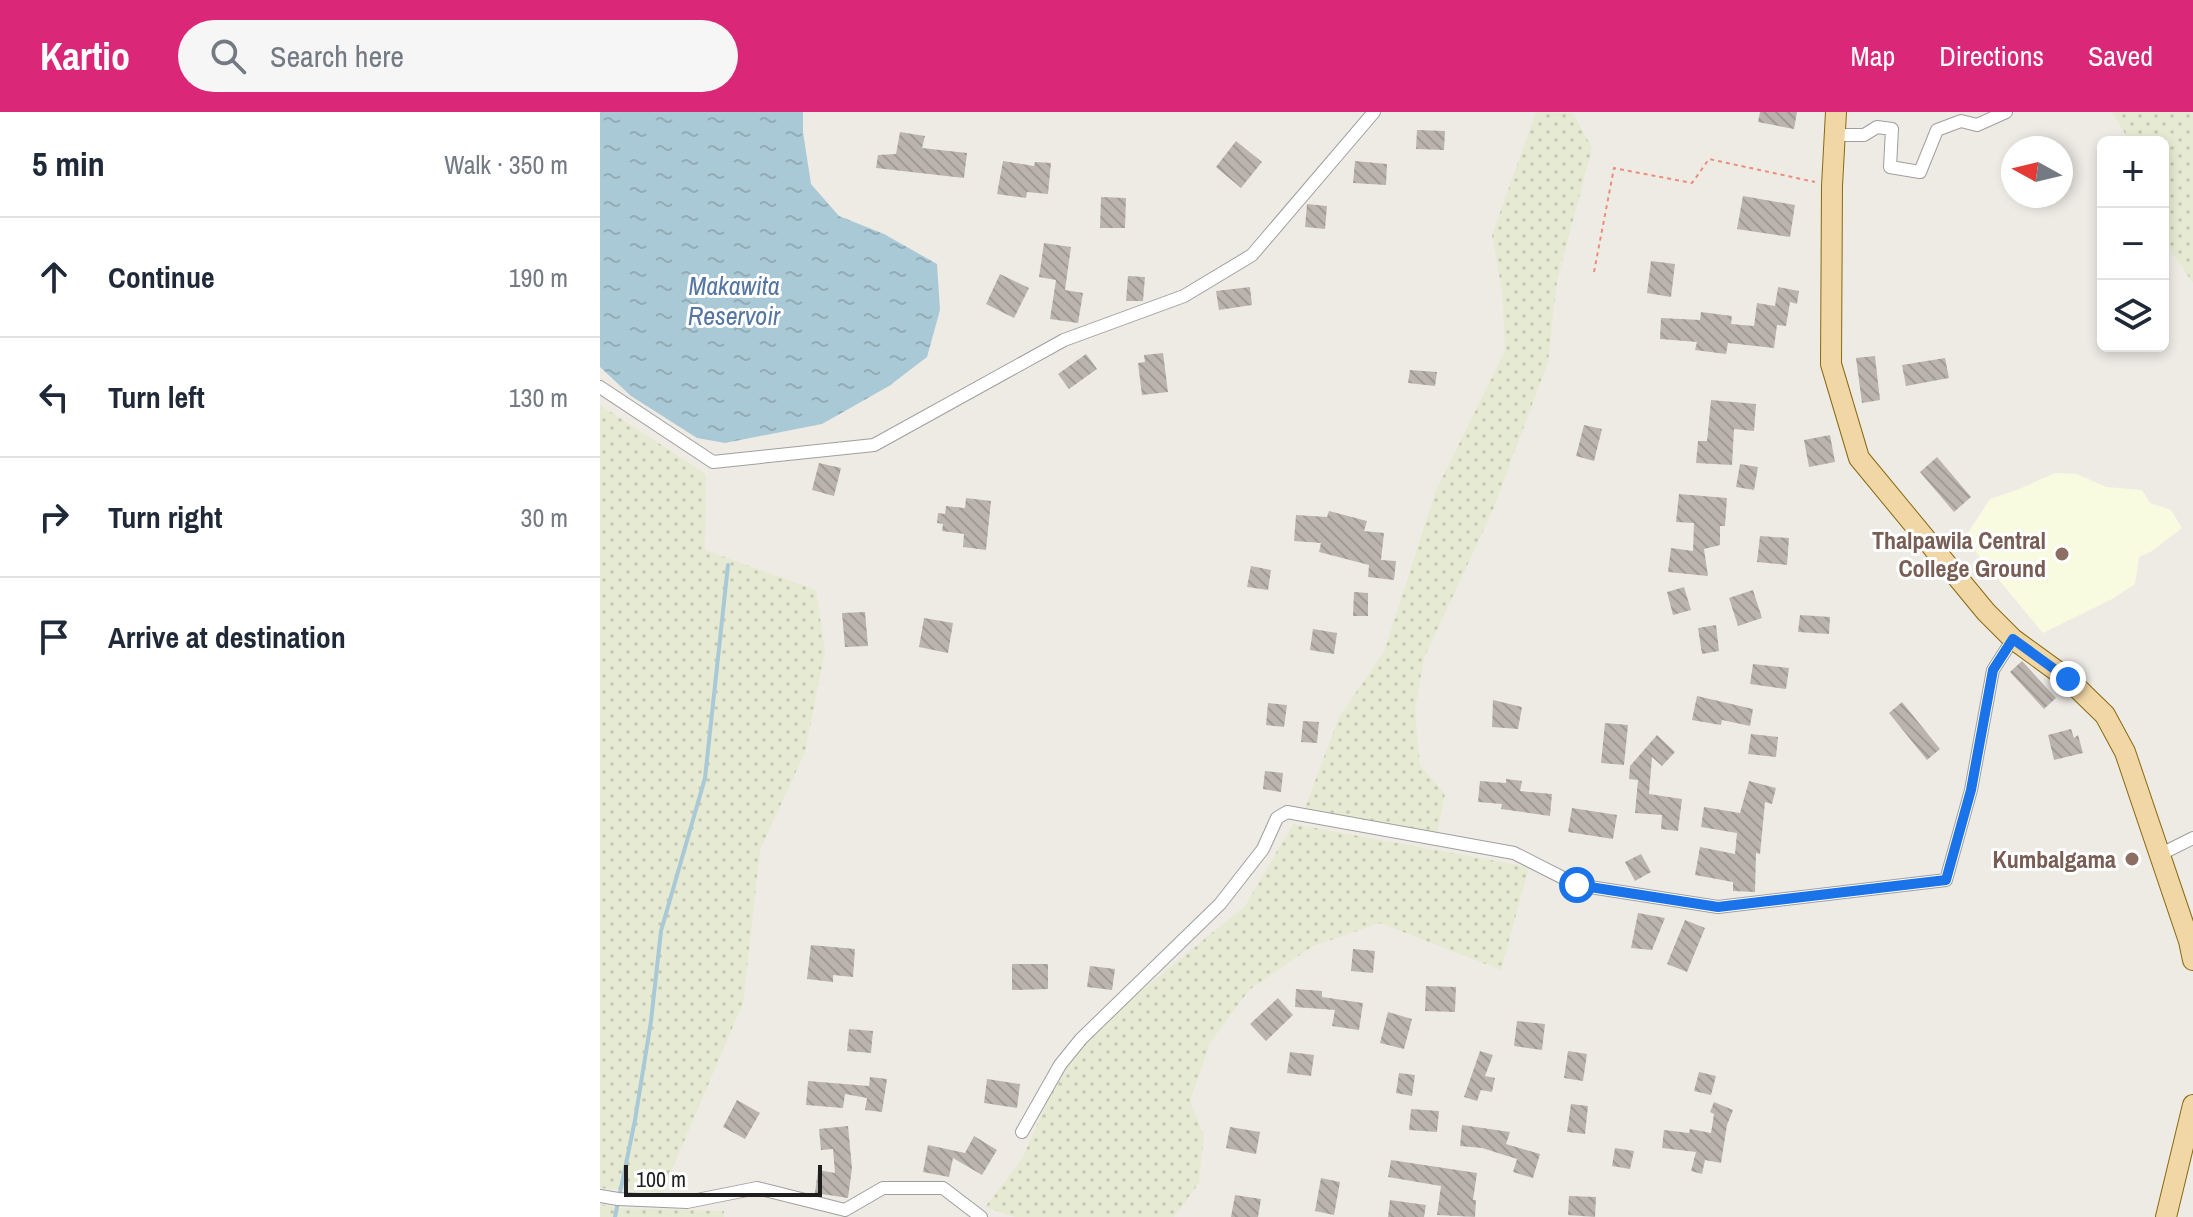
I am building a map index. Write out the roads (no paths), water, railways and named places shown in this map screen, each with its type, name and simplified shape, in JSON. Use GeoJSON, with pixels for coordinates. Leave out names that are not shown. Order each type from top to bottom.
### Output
{"type":"FeatureCollection","features":[{"type":"Feature","properties":{"kind":"main road"},"geometry":{"type":"LineString","coordinates":[[1836,112],[1832,186],[1831,364],[1859,458],[1986,612],[2013,639],[2068,679],[2105,715],[2125,752],[2193,960]]}},
{"type":"Feature","properties":{"kind":"main road"},"geometry":{"type":"LineString","coordinates":[[2166,1217],[2193,1105]]}},
{"type":"Feature","properties":{"kind":"street"},"geometry":{"type":"LineString","coordinates":[[600,387],[713,462],[874,445],[1064,340],[1184,296],[1252,255],[1374,112]]}},
{"type":"Feature","properties":{"kind":"street"},"geometry":{"type":"LineString","coordinates":[[1835,135],[1864,135],[1877,127],[1892,129],[1890,167],[1920,172],[1937,130],[1961,121],[1977,125],[2006,112]]}},
{"type":"Feature","properties":{"kind":"street"},"geometry":{"type":"LineString","coordinates":[[1022,1132],[1060,1065],[1081,1039],[1220,904],[1263,849],[1277,818],[1287,812],[1514,853],[1577,885],[1718,907],[1946,880],[1971,790],[1993,670],[2013,639]]}},
{"type":"Feature","properties":{"kind":"street"},"geometry":{"type":"LineString","coordinates":[[2159,855],[2193,838]]}},
{"type":"Feature","properties":{"kind":"street"},"geometry":{"type":"LineString","coordinates":[[600,1196],[687,1202],[757,1188],[845,1210],[883,1188],[943,1188],[981,1217]]}},
{"type":"Feature","properties":{"kind":"water","name":"Makawita Reservoir"},"geometry":{"type":"Polygon","coordinates":[[[600,112],[803,112],[811,184],[839,216],[884,234],[937,264],[940,310],[927,357],[889,386],[822,424],[725,443],[697,438],[631,396],[600,367],[600,112]]]}},
{"type":"Feature","properties":{"kind":"waterway"},"geometry":{"type":"LineString","coordinates":[[615,1217],[651,1021],[661,931],[705,778],[728,565]]}},
{"type":"Feature","properties":{"kind":"place","name":"Thalpawila Central College Ground"},"geometry":{"type":"Point","coordinates":[2062,554]}},
{"type":"Feature","properties":{"kind":"place","name":"Kumbalgama"},"geometry":{"type":"Point","coordinates":[2132,859]}}]}
